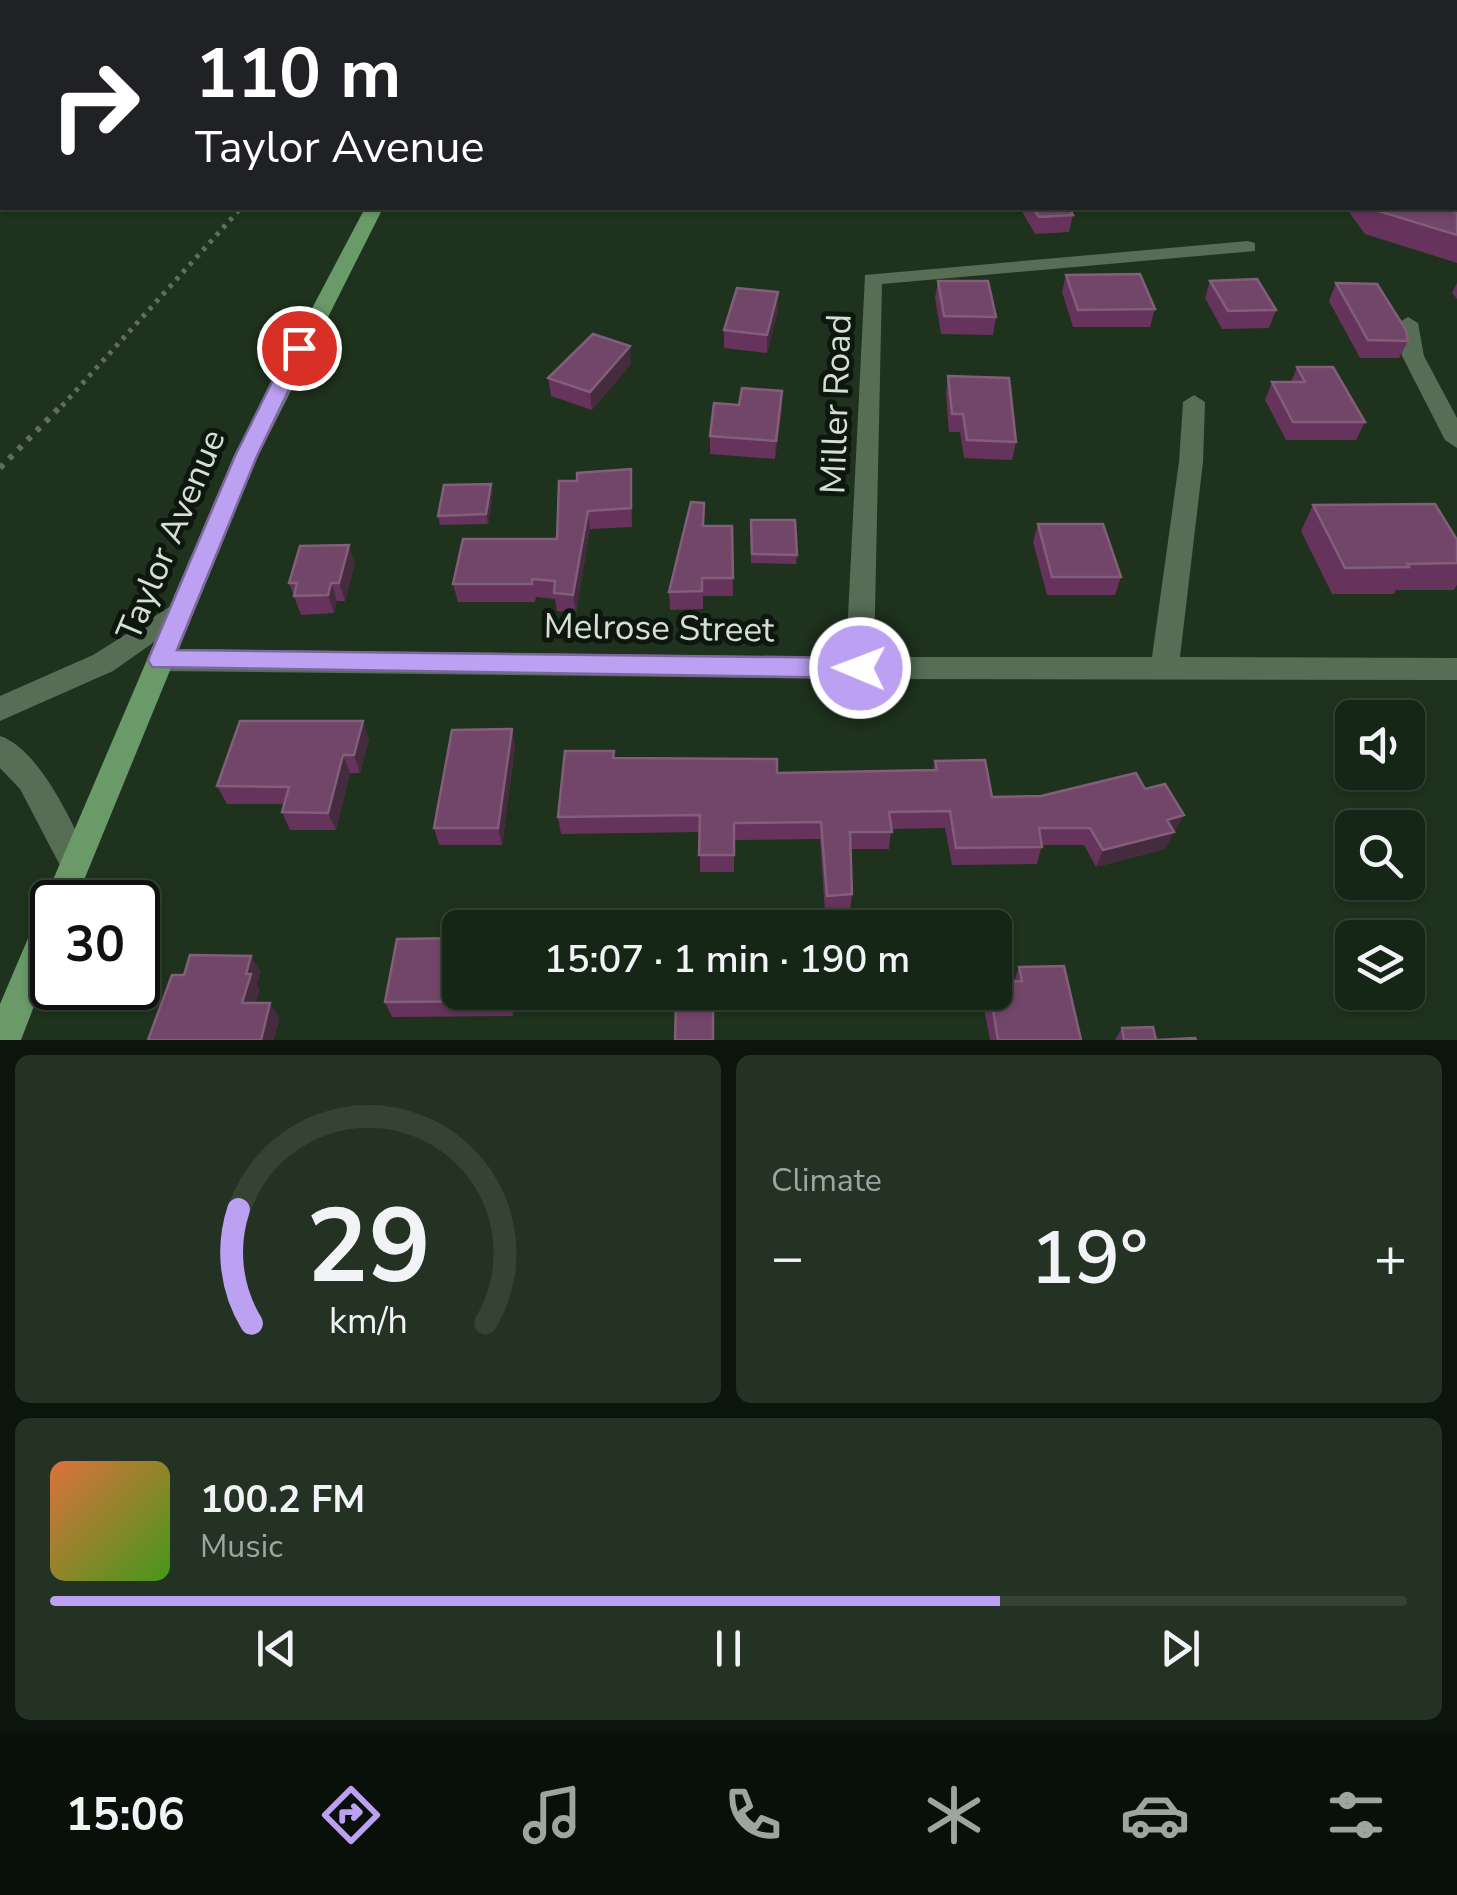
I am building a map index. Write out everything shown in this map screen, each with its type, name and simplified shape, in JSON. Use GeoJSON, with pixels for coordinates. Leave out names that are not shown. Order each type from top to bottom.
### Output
{"type":"FeatureCollection","features":[{"type":"Feature","properties":{"kind":"main road","name":"Taylor Avenue"},"geometry":{"type":"LineString","coordinates":[[68,880],[246,456],[373,210]]}},
{"type":"Feature","properties":{"kind":"main road"},"geometry":{"type":"LineString","coordinates":[[3,1040],[30,973]]}},
{"type":"Feature","properties":{"kind":"street","name":"Miller Road"},"geometry":{"type":"LineString","coordinates":[[860,668],[872,279],[1248,247]]}},
{"type":"Feature","properties":{"kind":"street"},"geometry":{"type":"LineString","coordinates":[[1408,323],[1413,356],[1457,440]]}},
{"type":"Feature","properties":{"kind":"street"},"geometry":{"type":"LineString","coordinates":[[1166,666],[1191,462],[1194,402]]}},
{"type":"Feature","properties":{"kind":"street"},"geometry":{"type":"LineString","coordinates":[[0,708],[103,663],[182,609]]}},
{"type":"Feature","properties":{"kind":"street","name":"Melrose Street"},"geometry":{"type":"LineString","coordinates":[[160,660],[860,668],[1457,668]]}},
{"type":"Feature","properties":{"kind":"street"},"geometry":{"type":"LineString","coordinates":[[0,748],[31,780],[75,863]]}},
{"type":"Feature","properties":{"kind":"path"},"geometry":{"type":"LineString","coordinates":[[0,468],[52,417],[239,210]]}},
{"type":"Feature","properties":{"kind":"building"},"geometry":{"type":"Polygon","coordinates":[[[1034,210],[1070,210],[1073,215],[1039,217],[1034,210]]]}},
{"type":"Feature","properties":{"kind":"building"},"geometry":{"type":"Polygon","coordinates":[[[1375,210],[1454,210],[1457,235],[1375,210]]]}},
{"type":"Feature","properties":{"kind":"building"},"geometry":{"type":"Polygon","coordinates":[[[1140,274],[1155,309],[1078,310],[1066,275],[1140,274]]]}},
{"type":"Feature","properties":{"kind":"building"},"geometry":{"type":"Polygon","coordinates":[[[1257,279],[1276,310],[1228,311],[1210,281],[1257,279]]]}},
{"type":"Feature","properties":{"kind":"building"},"geometry":{"type":"Polygon","coordinates":[[[938,281],[988,281],[996,317],[944,316],[938,281]]]}},
{"type":"Feature","properties":{"kind":"building"},"geometry":{"type":"Polygon","coordinates":[[[1336,283],[1377,284],[1406,330],[1408,341],[1368,340],[1336,283]]]}},
{"type":"Feature","properties":{"kind":"building"},"geometry":{"type":"Polygon","coordinates":[[[737,288],[778,292],[767,335],[724,330],[737,288]]]}},
{"type":"Feature","properties":{"kind":"building"},"geometry":{"type":"Polygon","coordinates":[[[593,334],[630,346],[590,392],[548,378],[593,334]]]}},
{"type":"Feature","properties":{"kind":"building"},"geometry":{"type":"Polygon","coordinates":[[[1297,367],[1333,367],[1365,422],[1293,422],[1272,382],[1305,382],[1297,367]]]}},
{"type":"Feature","properties":{"kind":"building"},"geometry":{"type":"Polygon","coordinates":[[[948,376],[1009,378],[1016,442],[967,440],[963,414],[952,414],[948,376]]]}},
{"type":"Feature","properties":{"kind":"building"},"geometry":{"type":"Polygon","coordinates":[[[742,388],[782,391],[776,441],[710,436],[714,403],[739,405],[742,388]]]}},
{"type":"Feature","properties":{"kind":"building"},"geometry":{"type":"Polygon","coordinates":[[[631,469],[631,508],[588,511],[573,595],[554,593],[555,581],[453,584],[463,539],[557,539],[559,481],[577,481],[577,473],[631,469]]]}},
{"type":"Feature","properties":{"kind":"building"},"geometry":{"type":"Polygon","coordinates":[[[491,484],[486,514],[438,516],[444,485],[491,484]]]}},
{"type":"Feature","properties":{"kind":"building"},"geometry":{"type":"Polygon","coordinates":[[[691,502],[704,503],[703,526],[732,526],[733,578],[702,578],[702,591],[669,592],[691,502]]]}},
{"type":"Feature","properties":{"kind":"building"},"geometry":{"type":"Polygon","coordinates":[[[1435,504],[1457,540],[1457,563],[1345,568],[1313,505],[1435,504]]]}},
{"type":"Feature","properties":{"kind":"building"},"geometry":{"type":"Polygon","coordinates":[[[751,520],[795,520],[797,555],[752,554],[751,520]]]}},
{"type":"Feature","properties":{"kind":"building"},"geometry":{"type":"Polygon","coordinates":[[[1038,524],[1103,524],[1121,577],[1052,577],[1038,524]]]}},
{"type":"Feature","properties":{"kind":"building"},"geometry":{"type":"Polygon","coordinates":[[[349,545],[339,583],[331,583],[328,595],[294,596],[297,583],[289,583],[300,546],[349,545]]]}},
{"type":"Feature","properties":{"kind":"building"},"geometry":{"type":"Polygon","coordinates":[[[240,721],[363,721],[354,755],[343,755],[328,813],[282,812],[289,787],[217,786],[240,721]]]}},
{"type":"Feature","properties":{"kind":"building"},"geometry":{"type":"Polygon","coordinates":[[[512,729],[498,828],[434,828],[452,730],[512,729]]]}},
{"type":"Feature","properties":{"kind":"building"},"geometry":{"type":"Polygon","coordinates":[[[565,751],[614,751],[613,758],[777,759],[777,773],[937,770],[935,761],[985,760],[992,797],[1041,796],[1136,773],[1145,789],[1165,784],[1184,815],[1167,820],[1174,832],[1103,850],[1090,828],[1039,828],[1042,847],[956,848],[950,811],[889,812],[892,832],[850,832],[852,894],[827,896],[821,822],[734,823],[734,855],[699,855],[700,815],[558,817],[565,751]]]}},
{"type":"Feature","properties":{"kind":"building"},"geometry":{"type":"Polygon","coordinates":[[[442,938],[442,1002],[385,1002],[397,939],[442,938]]]}},
{"type":"Feature","properties":{"kind":"building"},"geometry":{"type":"Polygon","coordinates":[[[190,955],[251,956],[246,974],[251,974],[242,1003],[270,1003],[261,1040],[148,1040],[172,975],[184,975],[190,955]]]}},
{"type":"Feature","properties":{"kind":"building"},"geometry":{"type":"Polygon","coordinates":[[[1064,966],[1081,1040],[998,1040],[993,1010],[1012,1010],[1012,981],[1022,981],[1019,967],[1064,966]]]}},
{"type":"Feature","properties":{"kind":"building"},"geometry":{"type":"Polygon","coordinates":[[[676,1010],[713,1010],[713,1040],[675,1040],[676,1010]]]}},
{"type":"Feature","properties":{"kind":"building"},"geometry":{"type":"Polygon","coordinates":[[[1153,1027],[1156,1040],[1124,1040],[1122,1028],[1153,1027]]]}},
{"type":"Feature","properties":{"kind":"route"},"geometry":{"type":"LineString","coordinates":[[299,348],[246,456],[160,660],[860,668]]}}]}
